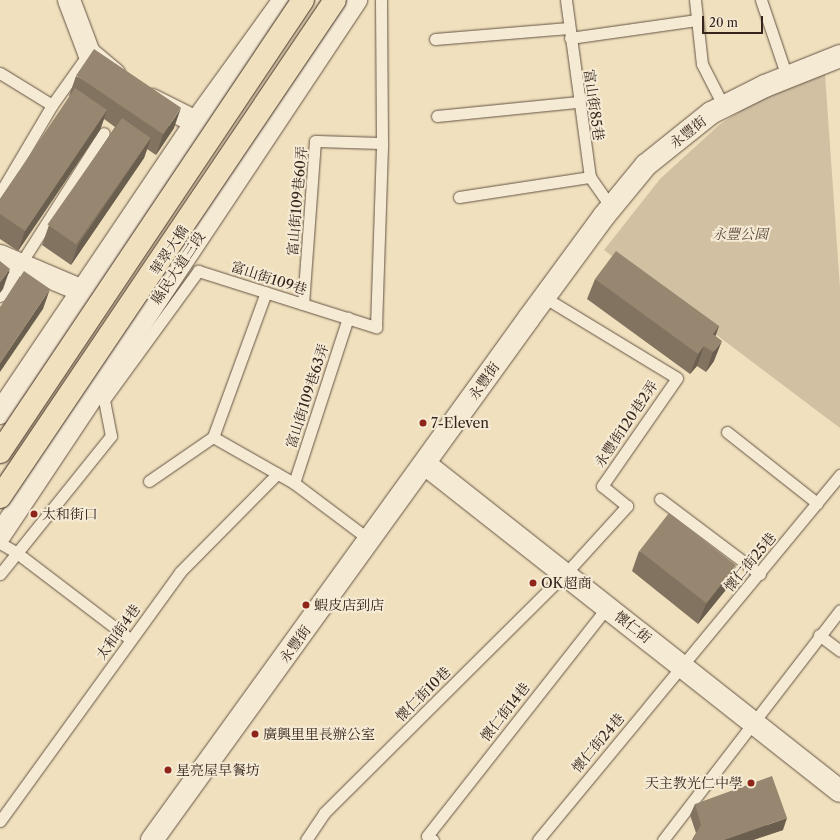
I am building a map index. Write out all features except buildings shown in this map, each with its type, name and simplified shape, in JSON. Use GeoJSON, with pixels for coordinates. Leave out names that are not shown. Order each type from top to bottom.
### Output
{"type":"FeatureCollection","features":[{"type":"Feature","properties":{"kind":"highway","name":"華翠大橋"},"geometry":{"type":"LineString","coordinates":[[0,452],[303,0]]}},
{"type":"Feature","properties":{"kind":"highway","name":"華翠大橋"},"geometry":{"type":"LineString","coordinates":[[0,498],[335,0]]}},
{"type":"Feature","properties":{"kind":"street"},"geometry":{"type":"LineString","coordinates":[[69,0],[89,53],[104,68],[152,99],[196,122]]}},
{"type":"Feature","properties":{"kind":"street"},"geometry":{"type":"LineString","coordinates":[[0,413],[196,122],[284,0]]}},
{"type":"Feature","properties":{"kind":"street","name":"縣民大道三段"},"geometry":{"type":"LineString","coordinates":[[0,536],[356,0]]}},
{"type":"Feature","properties":{"kind":"street","name":"永豐街"},"geometry":{"type":"LineString","coordinates":[[152,840],[425,464],[544,297],[611,207],[646,165],[711,113],[787,77],[840,56]]}},
{"type":"Feature","properties":{"kind":"street"},"geometry":{"type":"LineString","coordinates":[[0,256],[83,291]]}},
{"type":"Feature","properties":{"kind":"street","name":"懷仁街"},"geometry":{"type":"LineString","coordinates":[[425,464],[840,791]]}},
{"type":"Feature","properties":{"kind":"lane","name":"富山街109巷"},"geometry":{"type":"LineString","coordinates":[[0,574],[111,436],[104,400],[198,271],[376,327],[382,142],[381,0]]}},
{"type":"Feature","properties":{"kind":"lane","name":"富山街85巷"},"geometry":{"type":"LineString","coordinates":[[566,0],[578,102],[590,177],[611,207]]}},
{"type":"Feature","properties":{"kind":"lane"},"geometry":{"type":"LineString","coordinates":[[695,0],[702,64],[724,107]]}},
{"type":"Feature","properties":{"kind":"lane"},"geometry":{"type":"LineString","coordinates":[[761,0],[787,77]]}},
{"type":"Feature","properties":{"kind":"lane"},"geometry":{"type":"LineString","coordinates":[[435,39],[570,33],[697,20]]}},
{"type":"Feature","properties":{"kind":"lane"},"geometry":{"type":"LineString","coordinates":[[0,193],[52,105],[89,53]]}},
{"type":"Feature","properties":{"kind":"lane"},"geometry":{"type":"LineString","coordinates":[[0,73],[52,105]]}},
{"type":"Feature","properties":{"kind":"lane"},"geometry":{"type":"LineString","coordinates":[[438,116],[578,102]]}},
{"type":"Feature","properties":{"kind":"lane"},"geometry":{"type":"LineString","coordinates":[[0,296],[22,264],[104,133]]}},
{"type":"Feature","properties":{"kind":"lane","name":"富山街109巷60弄"},"geometry":{"type":"LineString","coordinates":[[303,304],[315,141],[382,142]]}},
{"type":"Feature","properties":{"kind":"lane"},"geometry":{"type":"LineString","coordinates":[[459,197],[590,177]]}},
{"type":"Feature","properties":{"kind":"lane"},"geometry":{"type":"LineString","coordinates":[[149,481],[213,437],[266,292]]}},
{"type":"Feature","properties":{"kind":"lane","name":"永豐街120巷2弄"},"geometry":{"type":"LineString","coordinates":[[544,297],[676,378],[602,486],[627,506],[566,574]]}},
{"type":"Feature","properties":{"kind":"lane","name":"富山街109巷63弄"},"geometry":{"type":"LineString","coordinates":[[294,483],[348,318]]}},
{"type":"Feature","properties":{"kind":"lane"},"geometry":{"type":"LineString","coordinates":[[727,432],[817,503]]}},
{"type":"Feature","properties":{"kind":"lane"},"geometry":{"type":"LineString","coordinates":[[213,437],[294,483],[370,540]]}},
{"type":"Feature","properties":{"kind":"lane","name":"太和街4巷"},"geometry":{"type":"LineString","coordinates":[[0,821],[180,572],[277,474]]}},
{"type":"Feature","properties":{"kind":"lane","name":"懷仁街25巷"},"geometry":{"type":"LineString","coordinates":[[682,666],[760,574],[840,475]]}},
{"type":"Feature","properties":{"kind":"lane"},"geometry":{"type":"LineString","coordinates":[[660,499],[760,574]]}},
{"type":"Feature","properties":{"kind":"lane"},"geometry":{"type":"LineString","coordinates":[[0,543],[17,553],[131,640]]}},
{"type":"Feature","properties":{"kind":"lane","name":"懷仁街10巷"},"geometry":{"type":"LineString","coordinates":[[306,840],[324,813],[566,574]]}},
{"type":"Feature","properties":{"kind":"lane","name":"懷仁街14巷"},"geometry":{"type":"LineString","coordinates":[[430,838],[607,607]]}},
{"type":"Feature","properties":{"kind":"lane"},"geometry":{"type":"LineString","coordinates":[[663,840],[752,721],[840,610]]}},
{"type":"Feature","properties":{"kind":"lane"},"geometry":{"type":"LineString","coordinates":[[819,635],[840,651]]}},
{"type":"Feature","properties":{"kind":"lane","name":"懷仁街24巷"},"geometry":{"type":"LineString","coordinates":[[538,840],[682,666]]}},
{"type":"Feature","properties":{"kind":"green space","name":"永豐公園"},"geometry":{"type":"Polygon","coordinates":[[[825,74],[840,288],[840,428],[604,250],[660,179],[719,125],[769,92],[825,74]]]}},
{"type":"Feature","properties":{"kind":"place","name":"7-Eleven"},"geometry":{"type":"Point","coordinates":[423,423]}},
{"type":"Feature","properties":{"kind":"place","name":"太和街口"},"geometry":{"type":"Point","coordinates":[34,514]}},
{"type":"Feature","properties":{"kind":"place","name":"OK超商"},"geometry":{"type":"Point","coordinates":[533,583]}},
{"type":"Feature","properties":{"kind":"place","name":"蝦皮店到店"},"geometry":{"type":"Point","coordinates":[306,605]}},
{"type":"Feature","properties":{"kind":"place","name":"廣興里里長辦公室"},"geometry":{"type":"Point","coordinates":[255,734]}},
{"type":"Feature","properties":{"kind":"place","name":"星亮屋早餐坊"},"geometry":{"type":"Point","coordinates":[168,770]}},
{"type":"Feature","properties":{"kind":"place","name":"天主教光仁中學"},"geometry":{"type":"Point","coordinates":[751,783]}}]}
